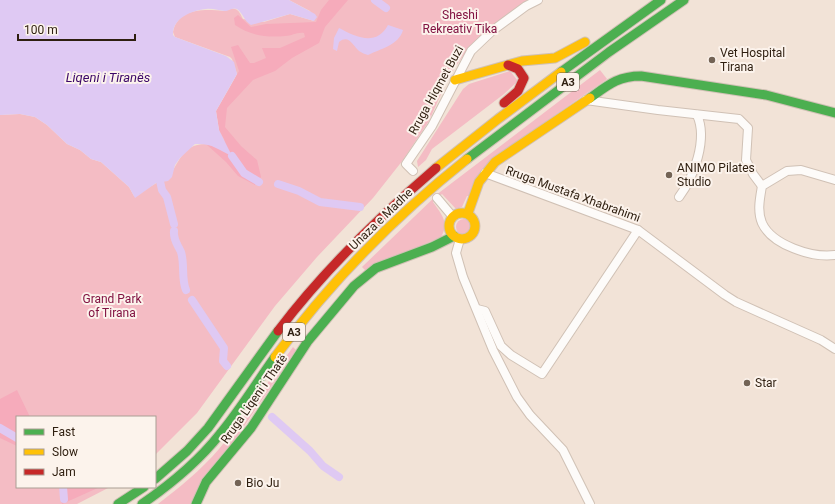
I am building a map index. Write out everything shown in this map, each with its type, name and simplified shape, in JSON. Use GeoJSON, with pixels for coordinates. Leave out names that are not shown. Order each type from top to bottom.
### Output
{"type":"FeatureCollection","features":[{"type":"Feature","properties":{"kind":"main road","name":"Unaza e Madhe"},"geometry":{"type":"LineString","coordinates":[[156,478],[182,456],[215,420],[269,344],[324,276],[380,217],[453,153],[617,30],[661,0]]}},
{"type":"Feature","properties":{"kind":"main road","name":"Unaza e Madhe"},"geometry":{"type":"LineString","coordinates":[[142,504],[170,484],[212,443],[229,424],[282,347],[316,305],[348,268],[409,208],[455,168],[523,116],[635,33],[684,0]]}},
{"type":"Feature","properties":{"kind":"main road"},"geometry":{"type":"LineString","coordinates":[[455,80],[522,61],[556,58],[564,55],[598,34],[617,30]]}},
{"type":"Feature","properties":{"kind":"main road"},"geometry":{"type":"LineString","coordinates":[[453,153],[470,129],[508,100],[522,85],[524,78],[523,74],[518,69],[508,65]]}},
{"type":"Feature","properties":{"kind":"main road","name":"Rruga Mustafa Xhabrahimi"},"geometry":{"type":"LineString","coordinates":[[468,213],[475,190],[485,173],[503,155],[616,80],[632,75],[766,95],[835,113]]}},
{"type":"Feature","properties":{"kind":"main road"},"geometry":{"type":"LineString","coordinates":[[459,212],[468,213],[474,219],[476,229],[468,238],[457,237],[449,226],[452,217],[459,212]]}},
{"type":"Feature","properties":{"kind":"main road","name":"Rruga Liqeni i Thatë"},"geometry":{"type":"LineString","coordinates":[[196,504],[209,478],[244,437],[308,341],[354,286],[376,268],[457,237]]}},
{"type":"Feature","properties":{"kind":"main road"},"geometry":{"type":"LineString","coordinates":[[118,504],[142,488]]}},
{"type":"Feature","properties":{"kind":"street","name":"Rruga Hiqmet Buzi"},"geometry":{"type":"LineString","coordinates":[[413,171],[406,164],[432,126],[463,64],[479,41],[520,10],[538,0]]}},
{"type":"Feature","properties":{"kind":"street"},"geometry":{"type":"LineString","coordinates":[[586,100],[739,119],[748,128],[749,132],[746,160],[753,174],[762,186],[759,205],[762,222],[769,233],[784,244],[798,250],[813,255],[835,255]]}},
{"type":"Feature","properties":{"kind":"street"},"geometry":{"type":"LineString","coordinates":[[679,197],[687,186],[693,173],[702,125],[698,115]]}},
{"type":"Feature","properties":{"kind":"street"},"geometry":{"type":"LineString","coordinates":[[762,186],[787,170],[800,170],[835,180]]}},
{"type":"Feature","properties":{"kind":"street","name":"Rruga Mustafa Xhabrahimi"},"geometry":{"type":"LineString","coordinates":[[485,173],[638,230],[725,295],[744,306],[821,340],[835,349]]}},
{"type":"Feature","properties":{"kind":"street"},"geometry":{"type":"LineString","coordinates":[[437,198],[452,217]]}},
{"type":"Feature","properties":{"kind":"street"},"geometry":{"type":"LineString","coordinates":[[477,309],[485,311],[494,333],[505,350],[542,374],[638,230]]}},
{"type":"Feature","properties":{"kind":"street"},"geometry":{"type":"LineString","coordinates":[[457,237],[456,253],[493,350],[517,397],[530,415],[563,450],[590,504]]}},
{"type":"Feature","properties":{"kind":"green space","name":"Grand Park of Tirana"},"geometry":{"type":"Polygon","coordinates":[[[289,0],[527,0],[479,37],[465,53],[449,76],[429,121],[403,160],[373,198],[317,257],[275,306],[197,413],[156,454],[156,416],[16,416],[16,488],[108,488],[77,504],[0,504],[0,115],[20,114],[35,117],[47,125],[67,144],[80,150],[91,159],[101,162],[129,187],[134,196],[160,181],[165,181],[181,156],[186,151],[197,145],[206,144],[219,130],[230,88],[237,74],[230,57],[175,37],[173,32],[180,18],[186,14],[200,10],[223,11],[232,8],[238,10],[243,19],[264,22],[290,14],[314,21],[310,11],[289,0]]]}},
{"type":"Feature","properties":{"kind":"green space"},"geometry":{"type":"Polygon","coordinates":[[[600,70],[607,79],[495,157],[469,196],[467,196],[462,207],[456,209],[442,194],[433,202],[445,222],[444,232],[441,237],[365,270],[362,267],[440,192],[600,70]]]}},
{"type":"Feature","properties":{"kind":"green space"},"geometry":{"type":"Polygon","coordinates":[[[510,71],[518,81],[504,94],[432,149],[426,160],[418,167],[417,161],[463,89],[469,84],[510,71]]]}},
{"type":"Feature","properties":{"kind":"green space"},"geometry":{"type":"Polygon","coordinates":[[[464,219],[470,221],[472,227],[470,233],[464,235],[458,233],[456,227],[458,221],[464,219]]]}},
{"type":"Feature","properties":{"kind":"green space"},"geometry":{"type":"Polygon","coordinates":[[[293,347],[296,350],[191,504],[158,504],[190,478],[219,449],[248,412],[293,347]]]}},
{"type":"Feature","properties":{"kind":"shaded area"},"geometry":{"type":"Polygon","coordinates":[[[329,0],[348,0],[325,27],[319,43],[292,58],[275,71],[253,80],[227,108],[225,127],[241,146],[257,160],[261,177],[255,185],[238,176],[226,162],[206,144],[219,148],[227,153],[224,139],[219,130],[216,111],[239,71],[231,47],[238,45],[250,63],[254,63],[266,58],[262,48],[280,48],[305,37],[304,33],[278,37],[252,33],[235,25],[234,18],[238,15],[251,27],[266,24],[316,22],[321,10],[329,0]]]}},
{"type":"Feature","properties":{"kind":"shaded area"},"geometry":{"type":"Polygon","coordinates":[[[17,390],[30,416],[16,416],[16,446],[0,438],[0,399],[17,390]]]}},
{"type":"Feature","properties":{"kind":"shaded area"},"geometry":{"type":"Polygon","coordinates":[[[59,488],[98,488],[62,504],[59,488]]]}},
{"type":"Feature","properties":{"kind":"water","name":"Liqeni i Tiranës"},"geometry":{"type":"Polygon","coordinates":[[[0,0],[289,0],[315,14],[317,17],[314,21],[290,14],[251,25],[237,9],[234,8],[225,11],[209,9],[201,10],[184,16],[176,24],[173,35],[175,37],[226,56],[234,62],[237,74],[216,111],[219,130],[232,156],[206,144],[195,144],[180,158],[175,165],[172,177],[168,181],[156,183],[135,198],[129,187],[101,162],[91,159],[80,150],[67,144],[47,125],[35,117],[20,114],[0,115],[0,0]]]}},
{"type":"Feature","properties":{"kind":"water"},"geometry":{"type":"Polygon","coordinates":[[[388,25],[403,30],[401,35],[393,43],[368,55],[359,51],[346,39],[339,42],[337,51],[333,49],[334,38],[339,28],[359,37],[372,38],[383,32],[388,25]]]}},
{"type":"Feature","properties":{"kind":"waterway"},"geometry":{"type":"LineString","coordinates":[[375,0],[386,8]]}},
{"type":"Feature","properties":{"kind":"waterway"},"geometry":{"type":"LineString","coordinates":[[232,156],[244,173],[259,182]]}},
{"type":"Feature","properties":{"kind":"waterway"},"geometry":{"type":"LineString","coordinates":[[160,181],[162,190],[167,197],[174,224]]}},
{"type":"Feature","properties":{"kind":"waterway"},"geometry":{"type":"LineString","coordinates":[[278,184],[299,191],[320,202],[360,207]]}},
{"type":"Feature","properties":{"kind":"waterway"},"geometry":{"type":"LineString","coordinates":[[174,231],[175,240],[181,252],[186,290]]}},
{"type":"Feature","properties":{"kind":"waterway"},"geometry":{"type":"LineString","coordinates":[[192,300],[224,348],[223,361],[227,366]]}},
{"type":"Feature","properties":{"kind":"waterway"},"geometry":{"type":"LineString","coordinates":[[272,417],[310,451],[323,466],[339,477]]}},
{"type":"Feature","properties":{"kind":"waterway"},"geometry":{"type":"LineString","coordinates":[[0,428],[16,437]]}},
{"type":"Feature","properties":{"kind":"waterway"},"geometry":{"type":"LineString","coordinates":[[63,488],[64,499]]}},
{"type":"Feature","properties":{"kind":"traffic: fast"},"geometry":{"type":"LineString","coordinates":[[561,72],[661,0]]}},
{"type":"Feature","properties":{"kind":"traffic: fast"},"geometry":{"type":"LineString","coordinates":[[467,159],[609,52],[684,0]]}},
{"type":"Feature","properties":{"kind":"traffic: fast"},"geometry":{"type":"LineString","coordinates":[[590,98],[614,82],[633,76],[641,76],[766,95],[835,113]]}},
{"type":"Feature","properties":{"kind":"traffic: fast"},"geometry":{"type":"LineString","coordinates":[[196,504],[206,482],[251,428],[308,341],[354,286],[376,268],[432,247],[454,236]]}},
{"type":"Feature","properties":{"kind":"traffic: fast"},"geometry":{"type":"LineString","coordinates":[[156,478],[187,451],[208,428],[278,331]]}},
{"type":"Feature","properties":{"kind":"traffic: fast"},"geometry":{"type":"LineString","coordinates":[[142,504],[184,472],[203,454],[227,425],[275,357]]}},
{"type":"Feature","properties":{"kind":"traffic: fast"},"geometry":{"type":"LineString","coordinates":[[118,504],[142,488]]}},
{"type":"Feature","properties":{"kind":"traffic: slow"},"geometry":{"type":"LineString","coordinates":[[455,80],[522,61],[555,58],[585,42]]}},
{"type":"Feature","properties":{"kind":"traffic: slow"},"geometry":{"type":"LineString","coordinates":[[436,168],[561,72]]}},
{"type":"Feature","properties":{"kind":"traffic: slow"},"geometry":{"type":"LineString","coordinates":[[468,213],[479,182],[495,162],[590,98]]}},
{"type":"Feature","properties":{"kind":"traffic: slow"},"geometry":{"type":"LineString","coordinates":[[275,357],[318,303],[364,252],[414,204],[467,159]]}},
{"type":"Feature","properties":{"kind":"traffic: slow"},"geometry":{"type":"LineString","coordinates":[[462,213],[472,216],[475,226],[472,236],[462,239],[452,236],[449,226],[452,216],[462,213]]}},
{"type":"Feature","properties":{"kind":"traffic: jam"},"geometry":{"type":"LineString","coordinates":[[504,103],[518,91],[524,78],[518,69],[508,65]]}},
{"type":"Feature","properties":{"kind":"traffic: jam"},"geometry":{"type":"LineString","coordinates":[[278,331],[314,287],[353,245],[436,168]]}},
{"type":"Feature","properties":{"kind":"place","name":"Vet Hospital Tirana"},"geometry":{"type":"Point","coordinates":[712,60]}},
{"type":"Feature","properties":{"kind":"place","name":"ANIMO Pilates Studio"},"geometry":{"type":"Point","coordinates":[669,175]}},
{"type":"Feature","properties":{"kind":"place","name":"Star"},"geometry":{"type":"Point","coordinates":[747,383]}},
{"type":"Feature","properties":{"kind":"place","name":"Bio Ju"},"geometry":{"type":"Point","coordinates":[238,483]}},
{"type":"Feature","properties":{"kind":"park label","name":"Sheshi Rekreativ Tika"},"geometry":{"type":"Point","coordinates":[460,22]}}]}
